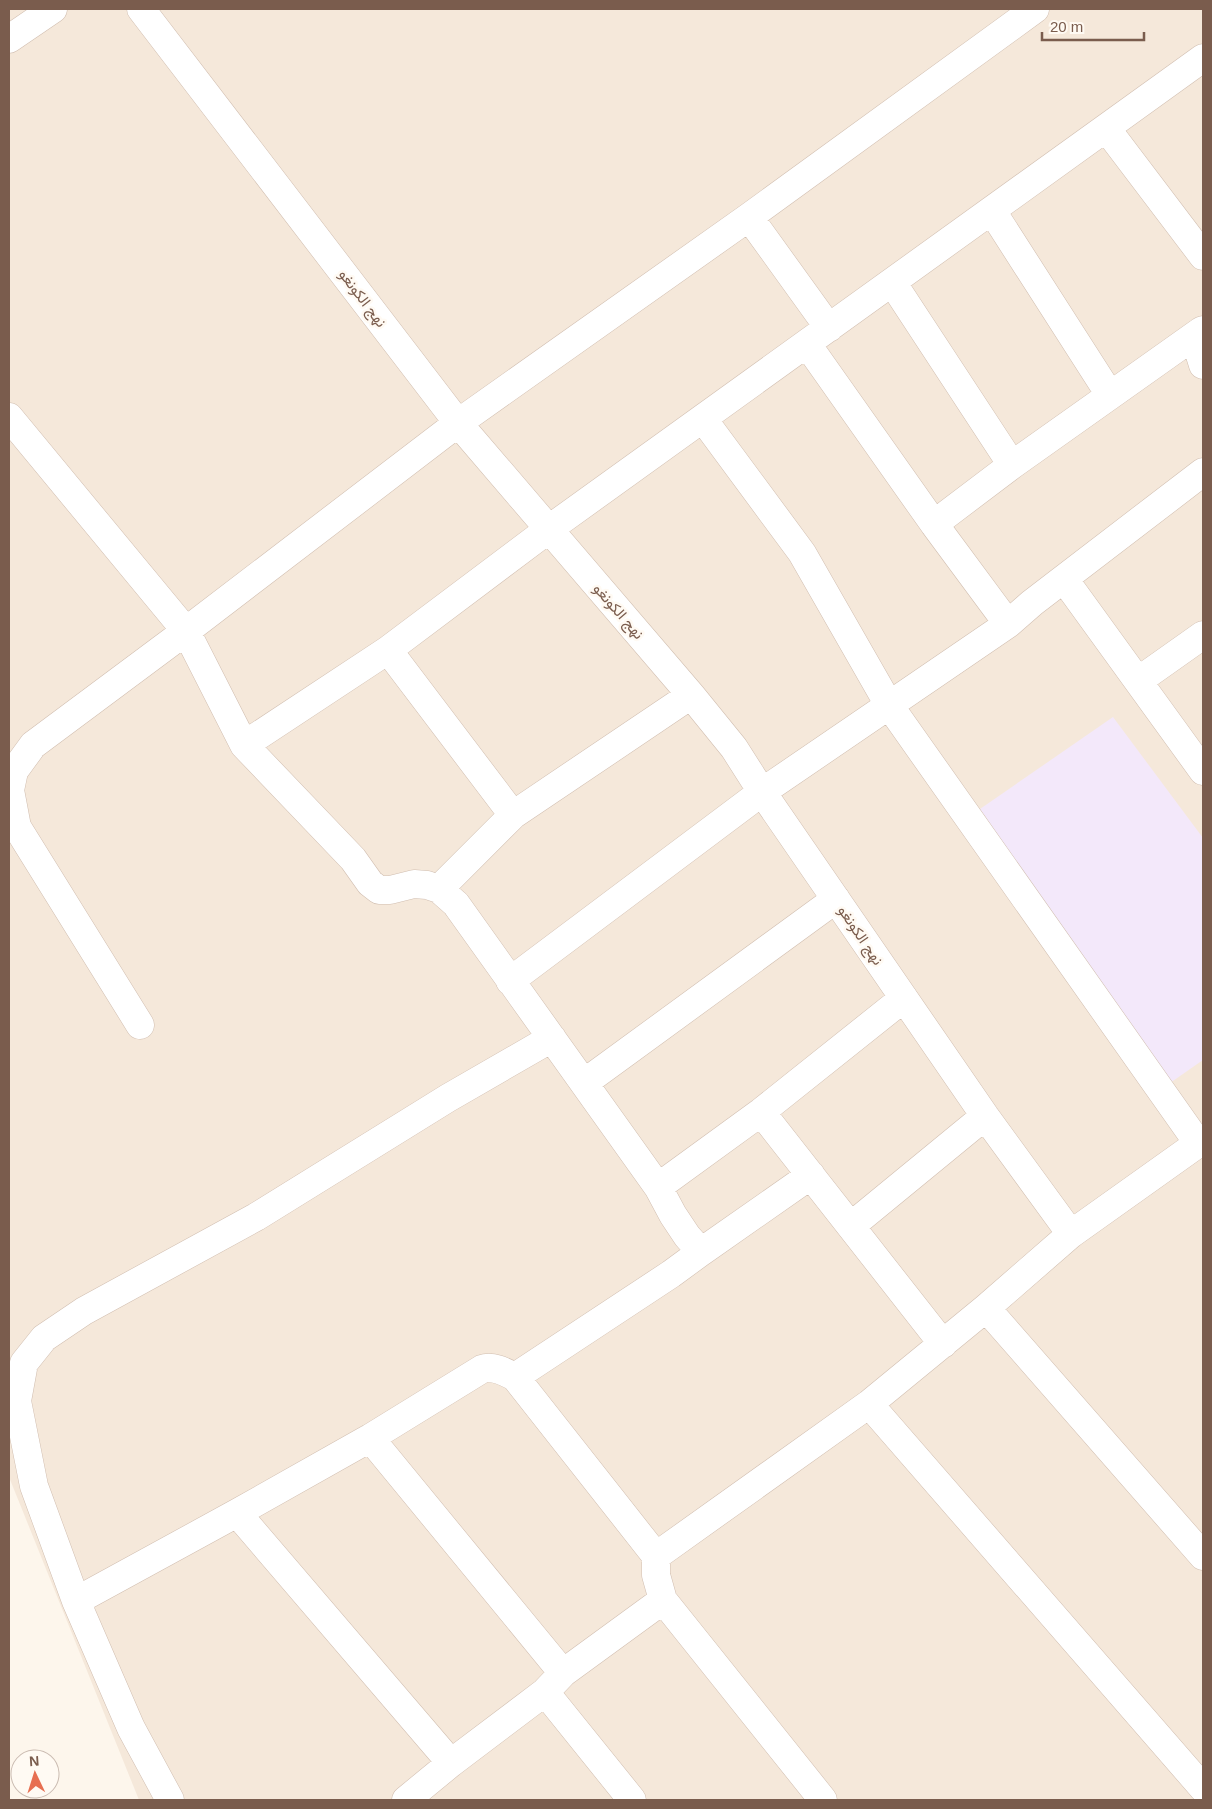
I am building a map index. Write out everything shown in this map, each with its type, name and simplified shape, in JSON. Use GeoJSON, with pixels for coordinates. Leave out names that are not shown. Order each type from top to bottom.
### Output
{"type":"FeatureCollection","features":[{"type":"Feature","properties":{"kind":"street"},"geometry":{"type":"LineString","coordinates":[[9,38],[52,9]]}},
{"type":"Feature","properties":{"kind":"street","name":"نهج الكونغو"},"geometry":{"type":"LineString","coordinates":[[141,9],[458,423],[691,695],[734,748],[762,792],[985,1116],[1071,1234]]}},
{"type":"Feature","properties":{"kind":"street"},"geometry":{"type":"LineString","coordinates":[[140,1025],[17,826],[10,790],[14,771],[34,745],[458,423],[749,217],[1035,9]]}},
{"type":"Feature","properties":{"kind":"street"},"geometry":{"type":"LineString","coordinates":[[244,745],[388,650],[549,529],[1203,58]]}},
{"type":"Feature","properties":{"kind":"street"},"geometry":{"type":"LineString","coordinates":[[1106,128],[1203,256]]}},
{"type":"Feature","properties":{"kind":"street"},"geometry":{"type":"LineString","coordinates":[[992,210],[1110,395]]}},
{"type":"Feature","properties":{"kind":"street"},"geometry":{"type":"LineString","coordinates":[[749,217],[828,328]]}},
{"type":"Feature","properties":{"kind":"street"},"geometry":{"type":"LineString","coordinates":[[892,282],[1012,465]]}},
{"type":"Feature","properties":{"kind":"street"},"geometry":{"type":"LineString","coordinates":[[934,524],[1012,465],[1202,330]]}},
{"type":"Feature","properties":{"kind":"street"},"geometry":{"type":"LineString","coordinates":[[1202,330],[1199,352],[1203,365]]}},
{"type":"Feature","properties":{"kind":"street"},"geometry":{"type":"LineString","coordinates":[[807,344],[934,524],[1008,624]]}},
{"type":"Feature","properties":{"kind":"street"},"geometry":{"type":"LineString","coordinates":[[9,417],[186,631],[244,745],[353,859],[370,883],[379,890],[390,890],[414,884],[428,885],[439,889],[456,904],[658,1187],[687,1236],[701,1252]]}},
{"type":"Feature","properties":{"kind":"street"},"geometry":{"type":"LineString","coordinates":[[656,1556],[869,1404],[986,1308],[1071,1234],[1201,1142],[890,705],[802,553],[703,419]]}},
{"type":"Feature","properties":{"kind":"street"},"geometry":{"type":"LineString","coordinates":[[510,981],[762,792],[1008,624],[1064,578],[1203,472]]}},
{"type":"Feature","properties":{"kind":"street"},"geometry":{"type":"LineString","coordinates":[[1064,578],[1203,771]]}},
{"type":"Feature","properties":{"kind":"street"},"geometry":{"type":"LineString","coordinates":[[1138,681],[1203,635]]}},
{"type":"Feature","properties":{"kind":"street"},"geometry":{"type":"LineString","coordinates":[[388,650],[513,815]]}},
{"type":"Feature","properties":{"kind":"street"},"geometry":{"type":"LineString","coordinates":[[439,889],[513,815],[691,695]]}},
{"type":"Feature","properties":{"kind":"street"},"geometry":{"type":"LineString","coordinates":[[584,1083],[836,899]]}},
{"type":"Feature","properties":{"kind":"street"},"geometry":{"type":"LineString","coordinates":[[658,1187],[761,1112],[904,998]]}},
{"type":"Feature","properties":{"kind":"street"},"geometry":{"type":"LineString","coordinates":[[170,1800],[131,1728],[76,1601],[34,1486],[17,1401],[24,1363],[44,1338],[84,1311],[256,1217],[448,1098],[552,1038]]}},
{"type":"Feature","properties":{"kind":"street"},"geometry":{"type":"LineString","coordinates":[[761,1112],[943,1344]]}},
{"type":"Feature","properties":{"kind":"street"},"geometry":{"type":"LineString","coordinates":[[851,1226],[985,1116]]}},
{"type":"Feature","properties":{"kind":"street"},"geometry":{"type":"LineString","coordinates":[[515,1377],[671,1274],[811,1175]]}},
{"type":"Feature","properties":{"kind":"street"},"geometry":{"type":"LineString","coordinates":[[986,1308],[1202,1554]]}},
{"type":"Feature","properties":{"kind":"street"},"geometry":{"type":"LineString","coordinates":[[76,1601],[370,1438],[482,1369],[494,1368],[515,1377],[656,1556],[656,1575],[663,1600],[823,1800]]}},
{"type":"Feature","properties":{"kind":"street"},"geometry":{"type":"LineString","coordinates":[[869,1404],[1203,1788]]}},
{"type":"Feature","properties":{"kind":"street"},"geometry":{"type":"LineString","coordinates":[[370,1438],[554,1682],[632,1800]]}},
{"type":"Feature","properties":{"kind":"street"},"geometry":{"type":"LineString","coordinates":[[237,1513],[451,1763]]}},
{"type":"Feature","properties":{"kind":"street"},"geometry":{"type":"LineString","coordinates":[[406,1800],[436,1791],[451,1763],[663,1600]]}},
{"type":"Feature","properties":{"kind":"shaded area"},"geometry":{"type":"Polygon","coordinates":[[[9,9],[1203,9],[1203,1800],[139,1800],[9,1477],[9,9]]]}},
{"type":"Feature","properties":{"kind":"shaded area"},"geometry":{"type":"Polygon","coordinates":[[[1113,717],[1203,838],[1203,1060],[1170,1083],[980,809],[1113,717]]]}}]}
